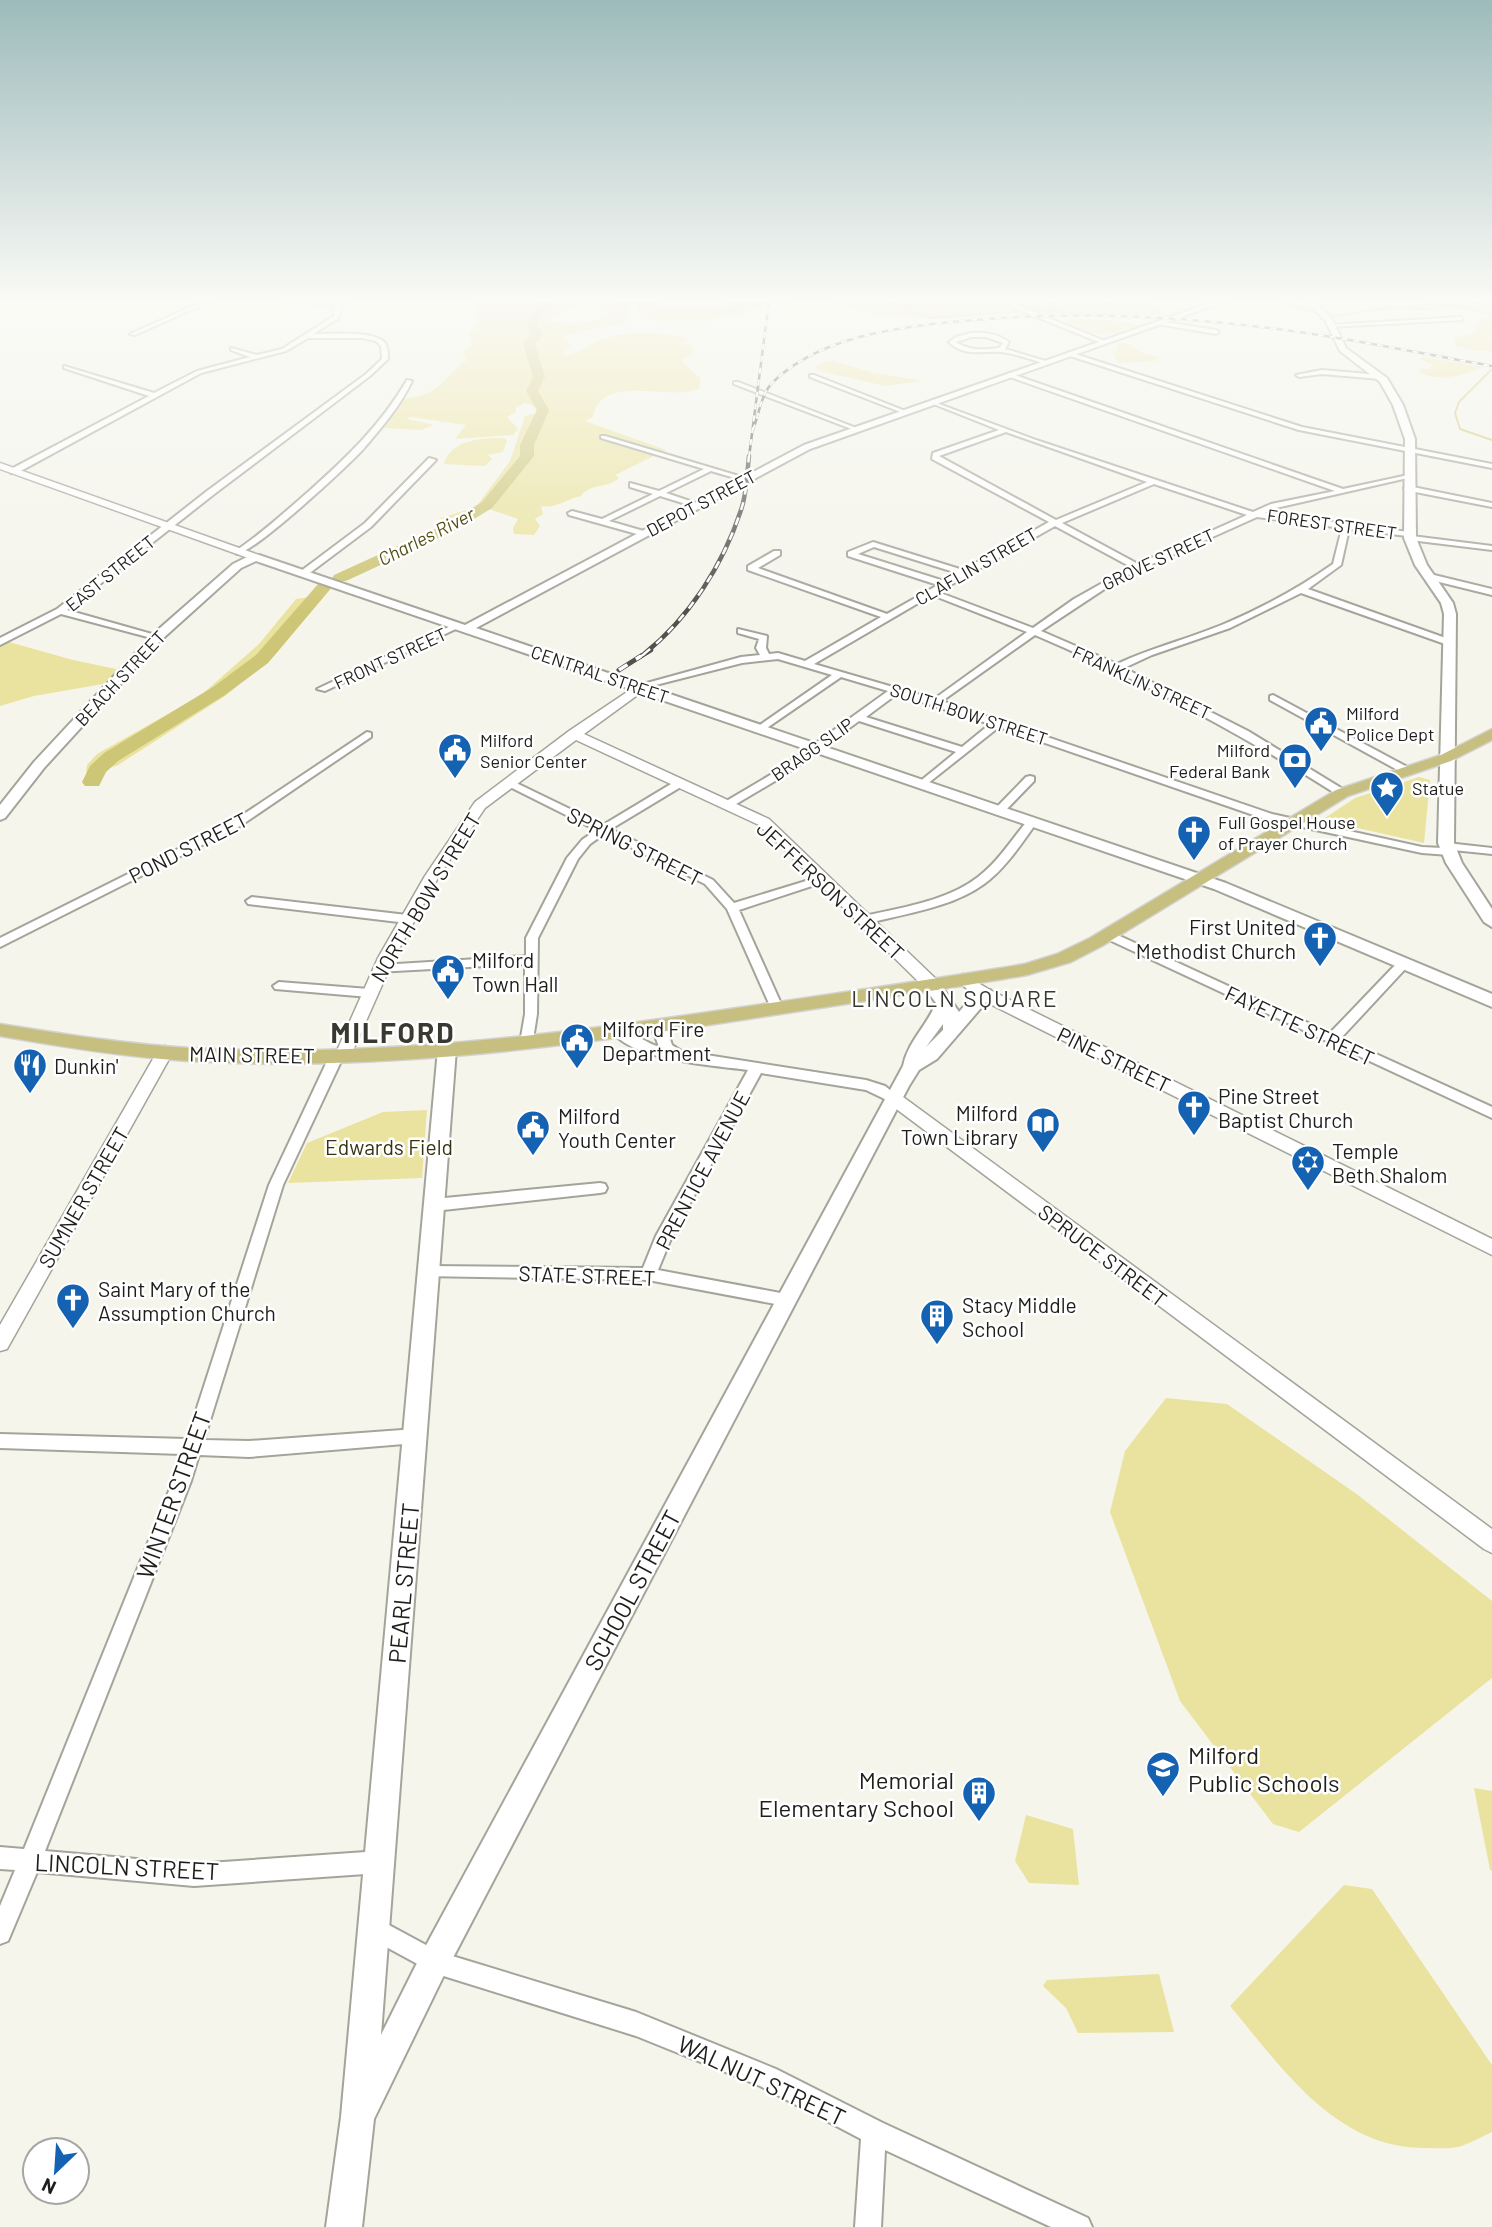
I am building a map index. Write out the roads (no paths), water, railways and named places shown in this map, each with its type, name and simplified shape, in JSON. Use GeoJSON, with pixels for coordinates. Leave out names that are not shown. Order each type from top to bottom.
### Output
{"type":"FeatureCollection","features":[{"type":"Feature","properties":{"kind":"main road","name":"DEPOT STREET"},"geometry":{"type":"LineString","coordinates":[[462,628],[803,449],[925,405]]}},
{"type":"Feature","properties":{"kind":"main road"},"geometry":{"type":"LineString","coordinates":[[1398,405],[1407,425],[1410,450],[1409,536],[1421,565],[1447,603],[1450,614],[1446,758],[1448,849],[1492,922]]}},
{"type":"Feature","properties":{"kind":"main road","name":"CENTRAL STREET"},"geometry":{"type":"LineString","coordinates":[[255,557],[1201,880],[1492,1001]]}},
{"type":"Feature","properties":{"kind":"main road","name":"BEACH STREET"},"geometry":{"type":"LineString","coordinates":[[0,815],[48,755],[156,638],[237,566],[255,557]]}},
{"type":"Feature","properties":{"kind":"main road","name":"MAIN STREET"},"geometry":{"type":"LineString","coordinates":[[0,1030],[86,1045],[165,1052],[340,1055],[447,1049],[620,1033],[1007,972],[1057,960],[1110,934],[1342,793],[1446,758],[1489,738]]}},
{"type":"Feature","properties":{"kind":"main road"},"geometry":{"type":"LineString","coordinates":[[984,995],[994,982],[1007,972]]}},
{"type":"Feature","properties":{"kind":"main road"},"geometry":{"type":"LineString","coordinates":[[931,984],[954,1020],[949,1035]]}},
{"type":"Feature","properties":{"kind":"main road","name":"SCHOOL STREET"},"geometry":{"type":"LineString","coordinates":[[912,1066],[930,1055],[984,995]]}},
{"type":"Feature","properties":{"kind":"main road","name":"SCHOOL STREET"},"geometry":{"type":"LineString","coordinates":[[358,2117],[434,1962],[912,1066],[918,1041],[940,1015],[944,1004]]}},
{"type":"Feature","properties":{"kind":"main road","name":"PEARL STREET"},"geometry":{"type":"LineString","coordinates":[[344,2227],[358,2117],[447,1049]]}},
{"type":"Feature","properties":{"kind":"street"},"geometry":{"type":"LineString","coordinates":[[15,471],[139,405]]}},
{"type":"Feature","properties":{"kind":"street","name":"EAST STREET"},"geometry":{"type":"LineString","coordinates":[[60,611],[328,405]]}},
{"type":"Feature","properties":{"kind":"street"},"geometry":{"type":"LineString","coordinates":[[240,552],[263,536],[361,448],[394,405]]}},
{"type":"Feature","properties":{"kind":"street"},"geometry":{"type":"LineString","coordinates":[[793,405],[856,429]]}},
{"type":"Feature","properties":{"kind":"street"},"geometry":{"type":"LineString","coordinates":[[887,405],[905,412]]}},
{"type":"Feature","properties":{"kind":"street","name":"FOREST STREET"},"geometry":{"type":"LineString","coordinates":[[941,405],[1006,430],[1254,514],[1492,548]]}},
{"type":"Feature","properties":{"kind":"street"},"geometry":{"type":"LineString","coordinates":[[1096,405],[1342,490]]}},
{"type":"Feature","properties":{"kind":"street"},"geometry":{"type":"LineString","coordinates":[[1227,405],[1301,429],[1492,466]]}},
{"type":"Feature","properties":{"kind":"street"},"geometry":{"type":"LineString","coordinates":[[1006,430],[935,457],[1138,567]]}},
{"type":"Feature","properties":{"kind":"street"},"geometry":{"type":"LineString","coordinates":[[603,437],[745,479]]}},
{"type":"Feature","properties":{"kind":"street"},"geometry":{"type":"LineString","coordinates":[[304,573],[368,525],[432,460]]}},
{"type":"Feature","properties":{"kind":"street","name":"CENTRAL STREET"},"geometry":{"type":"LineString","coordinates":[[0,466],[255,557]]}},
{"type":"Feature","properties":{"kind":"street"},"geometry":{"type":"LineString","coordinates":[[603,522],[710,469]]}},
{"type":"Feature","properties":{"kind":"street","name":"CLAFLIN STREET"},"geometry":{"type":"LineString","coordinates":[[805,665],[1055,522],[1154,481]]}},
{"type":"Feature","properties":{"kind":"street"},"geometry":{"type":"LineString","coordinates":[[1408,482],[1492,505]]}},
{"type":"Feature","properties":{"kind":"street","name":"GROVE STREET"},"geometry":{"type":"LineString","coordinates":[[935,702],[1095,589],[1138,567],[1276,505],[1342,490],[1408,482]]}},
{"type":"Feature","properties":{"kind":"street"},"geometry":{"type":"LineString","coordinates":[[633,485],[696,506]]}},
{"type":"Feature","properties":{"kind":"street"},"geometry":{"type":"LineString","coordinates":[[572,513],[644,534]]}},
{"type":"Feature","properties":{"kind":"street"},"geometry":{"type":"LineString","coordinates":[[1114,668],[1227,626],[1301,590],[1337,565],[1346,526]]}},
{"type":"Feature","properties":{"kind":"street"},"geometry":{"type":"LineString","coordinates":[[945,584],[851,554],[874,544],[965,573]]}},
{"type":"Feature","properties":{"kind":"street"},"geometry":{"type":"LineString","coordinates":[[777,553],[751,568],[888,617]]}},
{"type":"Feature","properties":{"kind":"street"},"geometry":{"type":"LineString","coordinates":[[1430,577],[1492,592]]}},
{"type":"Feature","properties":{"kind":"street"},"geometry":{"type":"LineString","coordinates":[[1301,590],[1451,643]]}},
{"type":"Feature","properties":{"kind":"street","name":"FRANKLIN STREET"},"geometry":{"type":"LineString","coordinates":[[931,592],[1035,631],[1184,700],[1244,731],[1342,793]]}},
{"type":"Feature","properties":{"kind":"street","name":"EAST STREET"},"geometry":{"type":"LineString","coordinates":[[60,611],[156,638]]}},
{"type":"Feature","properties":{"kind":"street"},"geometry":{"type":"LineString","coordinates":[[0,642],[60,611]]}},
{"type":"Feature","properties":{"kind":"street","name":"FRONT STREET"},"geometry":{"type":"LineString","coordinates":[[322,689],[462,628]]}},
{"type":"Feature","properties":{"kind":"street"},"geometry":{"type":"LineString","coordinates":[[741,631],[764,638],[761,648],[765,656]]}},
{"type":"Feature","properties":{"kind":"street","name":"SOUTH BOW STREET"},"geometry":{"type":"LineString","coordinates":[[639,688],[741,660],[778,656],[935,702],[1269,817],[1422,850],[1492,851]]}},
{"type":"Feature","properties":{"kind":"street"},"geometry":{"type":"LineString","coordinates":[[761,729],[838,675]]}},
{"type":"Feature","properties":{"kind":"street","name":"NORTH BOW STREET"},"geometry":{"type":"LineString","coordinates":[[340,1055],[407,919],[480,805],[639,688]]}},
{"type":"Feature","properties":{"kind":"street","name":"BRAGG SLIP"},"geometry":{"type":"LineString","coordinates":[[727,805],[781,773],[896,691]]}},
{"type":"Feature","properties":{"kind":"street"},"geometry":{"type":"LineString","coordinates":[[1273,698],[1407,771]]}},
{"type":"Feature","properties":{"kind":"street"},"geometry":{"type":"LineString","coordinates":[[857,718],[963,751]]}},
{"type":"Feature","properties":{"kind":"street"},"geometry":{"type":"LineString","coordinates":[[922,785],[998,723]]}},
{"type":"Feature","properties":{"kind":"street","name":"JEFFERSON STREET"},"geometry":{"type":"LineString","coordinates":[[573,734],[767,824],[931,984]]}},
{"type":"Feature","properties":{"kind":"street","name":"POND STREET"},"geometry":{"type":"LineString","coordinates":[[0,943],[236,824],[367,735]]}},
{"type":"Feature","properties":{"kind":"street"},"geometry":{"type":"LineString","coordinates":[[999,811],[1030,779]]}},
{"type":"Feature","properties":{"kind":"street","name":"SPRING STREET"},"geometry":{"type":"LineString","coordinates":[[508,782],[703,878],[715,887],[732,908],[777,1008]]}},
{"type":"Feature","properties":{"kind":"street"},"geometry":{"type":"LineString","coordinates":[[527,1043],[531,1014],[532,938],[573,858],[586,842],[604,829],[680,783]]}},
{"type":"Feature","properties":{"kind":"street"},"geometry":{"type":"LineString","coordinates":[[864,920],[923,905],[974,886],[990,872],[1032,822]]}},
{"type":"Feature","properties":{"kind":"street"},"geometry":{"type":"LineString","coordinates":[[732,908],[822,879]]}},
{"type":"Feature","properties":{"kind":"street"},"geometry":{"type":"LineString","coordinates":[[253,901],[407,919]]}},
{"type":"Feature","properties":{"kind":"street","name":"FAYETTE STREET"},"geometry":{"type":"LineString","coordinates":[[1110,934],[1492,1113]]}},
{"type":"Feature","properties":{"kind":"street"},"geometry":{"type":"LineString","coordinates":[[381,969],[531,960]]}},
{"type":"Feature","properties":{"kind":"street"},"geometry":{"type":"LineString","coordinates":[[1332,1039],[1403,964]]}},
{"type":"Feature","properties":{"kind":"street","name":"PINE STREET"},"geometry":{"type":"LineString","coordinates":[[963,979],[984,995],[1492,1248]]}},
{"type":"Feature","properties":{"kind":"street"},"geometry":{"type":"LineString","coordinates":[[279,986],[369,993]]}},
{"type":"Feature","properties":{"kind":"street"},"geometry":{"type":"LineString","coordinates":[[659,1027],[666,1047],[678,1055]]}},
{"type":"Feature","properties":{"kind":"street","name":"SPRUCE STREET"},"geometry":{"type":"LineString","coordinates":[[620,1033],[647,1049],[880,1089],[1492,1542]]}},
{"type":"Feature","properties":{"kind":"street","name":"SUMNER STREET"},"geometry":{"type":"LineString","coordinates":[[0,1343],[165,1052]]}},
{"type":"Feature","properties":{"kind":"street","name":"WINTER STREET"},"geometry":{"type":"LineString","coordinates":[[0,1933],[177,1494],[272,1196],[340,1055]]}},
{"type":"Feature","properties":{"kind":"street","name":"PRENTICE AVENUE"},"geometry":{"type":"LineString","coordinates":[[648,1274],[664,1236],[757,1067]]}},
{"type":"Feature","properties":{"kind":"street"},"geometry":{"type":"LineString","coordinates":[[434,1205],[600,1188]]}},
{"type":"Feature","properties":{"kind":"street","name":"STATE STREET"},"geometry":{"type":"LineString","coordinates":[[428,1272],[648,1274],[786,1300]]}},
{"type":"Feature","properties":{"kind":"street"},"geometry":{"type":"LineString","coordinates":[[0,1441],[267,1448],[416,1436]]}},
{"type":"Feature","properties":{"kind":"street","name":"LINCOLN STREET"},"geometry":{"type":"LineString","coordinates":[[0,1858],[194,1875],[380,1862]]}},
{"type":"Feature","properties":{"kind":"street","name":"WALNUT STREET"},"geometry":{"type":"LineString","coordinates":[[374,1928],[434,1962],[636,2024],[768,2077],[874,2132],[1079,2227]]}},
{"type":"Feature","properties":{"kind":"street"},"geometry":{"type":"LineString","coordinates":[[868,2227],[874,2132]]}},
{"type":"Feature","properties":{"kind":"waterway","name":"Charles River"},"geometry":{"type":"LineString","coordinates":[[340,578],[451,527],[487,505],[527,456],[527,445],[543,410],[541,405]]}},
{"type":"Feature","properties":{"kind":"waterway"},"geometry":{"type":"LineString","coordinates":[[1458,405],[1455,413],[1460,429],[1492,440]]}},
{"type":"Feature","properties":{"kind":"waterway","name":"Charles River"},"geometry":{"type":"LineString","coordinates":[[92,782],[97,770],[111,757],[219,691],[262,659],[325,586]]}},
{"type":"Feature","properties":{"kind":"railway"},"geometry":{"type":"LineString","coordinates":[[749,457],[756,405]]}},
{"type":"Feature","properties":{"kind":"railway"},"geometry":{"type":"LineString","coordinates":[[753,430],[761,405]]}},
{"type":"Feature","properties":{"kind":"railway"},"geometry":{"type":"LineString","coordinates":[[644,654],[690,607],[725,551],[743,503],[749,456]]}},
{"type":"Feature","properties":{"kind":"railway"},"geometry":{"type":"LineString","coordinates":[[638,658],[651,650]]}},
{"type":"Feature","properties":{"kind":"railway"},"geometry":{"type":"LineString","coordinates":[[619,670],[641,656]]}},
{"type":"Feature","properties":{"kind":"place","name":"Milford Police Dept"},"geometry":{"type":"Point","coordinates":[1321,753]}},
{"type":"Feature","properties":{"kind":"place","name":"Milford Senior Center"},"geometry":{"type":"Point","coordinates":[455,780]}},
{"type":"Feature","properties":{"kind":"place","name":"Milford Federal Bank"},"geometry":{"type":"Point","coordinates":[1295,790]}},
{"type":"Feature","properties":{"kind":"place","name":"Statue"},"geometry":{"type":"Point","coordinates":[1387,818]}},
{"type":"Feature","properties":{"kind":"place","name":"Full Gospel House of Prayer Church"},"geometry":{"type":"Point","coordinates":[1194,862]}},
{"type":"Feature","properties":{"kind":"place","name":"First United Methodist Church"},"geometry":{"type":"Point","coordinates":[1320,968]}},
{"type":"Feature","properties":{"kind":"place","name":"Milford Town Hall"},"geometry":{"type":"Point","coordinates":[448,1001]}},
{"type":"Feature","properties":{"kind":"place","name":"Milford Fire Department"},"geometry":{"type":"Point","coordinates":[577,1070]}},
{"type":"Feature","properties":{"kind":"place","name":"Dunkin'"},"geometry":{"type":"Point","coordinates":[30,1095]}},
{"type":"Feature","properties":{"kind":"place","name":"Pine Street Baptist Church"},"geometry":{"type":"Point","coordinates":[1194,1137]}},
{"type":"Feature","properties":{"kind":"place","name":"Milford Town Library"},"geometry":{"type":"Point","coordinates":[1043,1154]}},
{"type":"Feature","properties":{"kind":"place","name":"Milford Youth Center"},"geometry":{"type":"Point","coordinates":[533,1157]}},
{"type":"Feature","properties":{"kind":"place","name":"Temple Beth Shalom"},"geometry":{"type":"Point","coordinates":[1308,1192]}},
{"type":"Feature","properties":{"kind":"place","name":"Saint Mary of the Assumption Church"},"geometry":{"type":"Point","coordinates":[73,1330]}},
{"type":"Feature","properties":{"kind":"place","name":"Stacy Middle School"},"geometry":{"type":"Point","coordinates":[937,1346]}},
{"type":"Feature","properties":{"kind":"place","name":"Milford Public Schools"},"geometry":{"type":"Point","coordinates":[1163,1798]}},
{"type":"Feature","properties":{"kind":"place","name":"Memorial Elementary School"},"geometry":{"type":"Point","coordinates":[979,1823]}},
{"type":"Feature","properties":{"kind":"district","name":"LINCOLN SQUARE"},"geometry":{"type":"Point","coordinates":[955,998]}},
{"type":"Feature","properties":{"kind":"district","name":"MILFORD"},"geometry":{"type":"Point","coordinates":[393,1032]}},
{"type":"Feature","properties":{"kind":"park label","name":"Edwards Field"},"geometry":{"type":"Point","coordinates":[389,1146]}}]}
